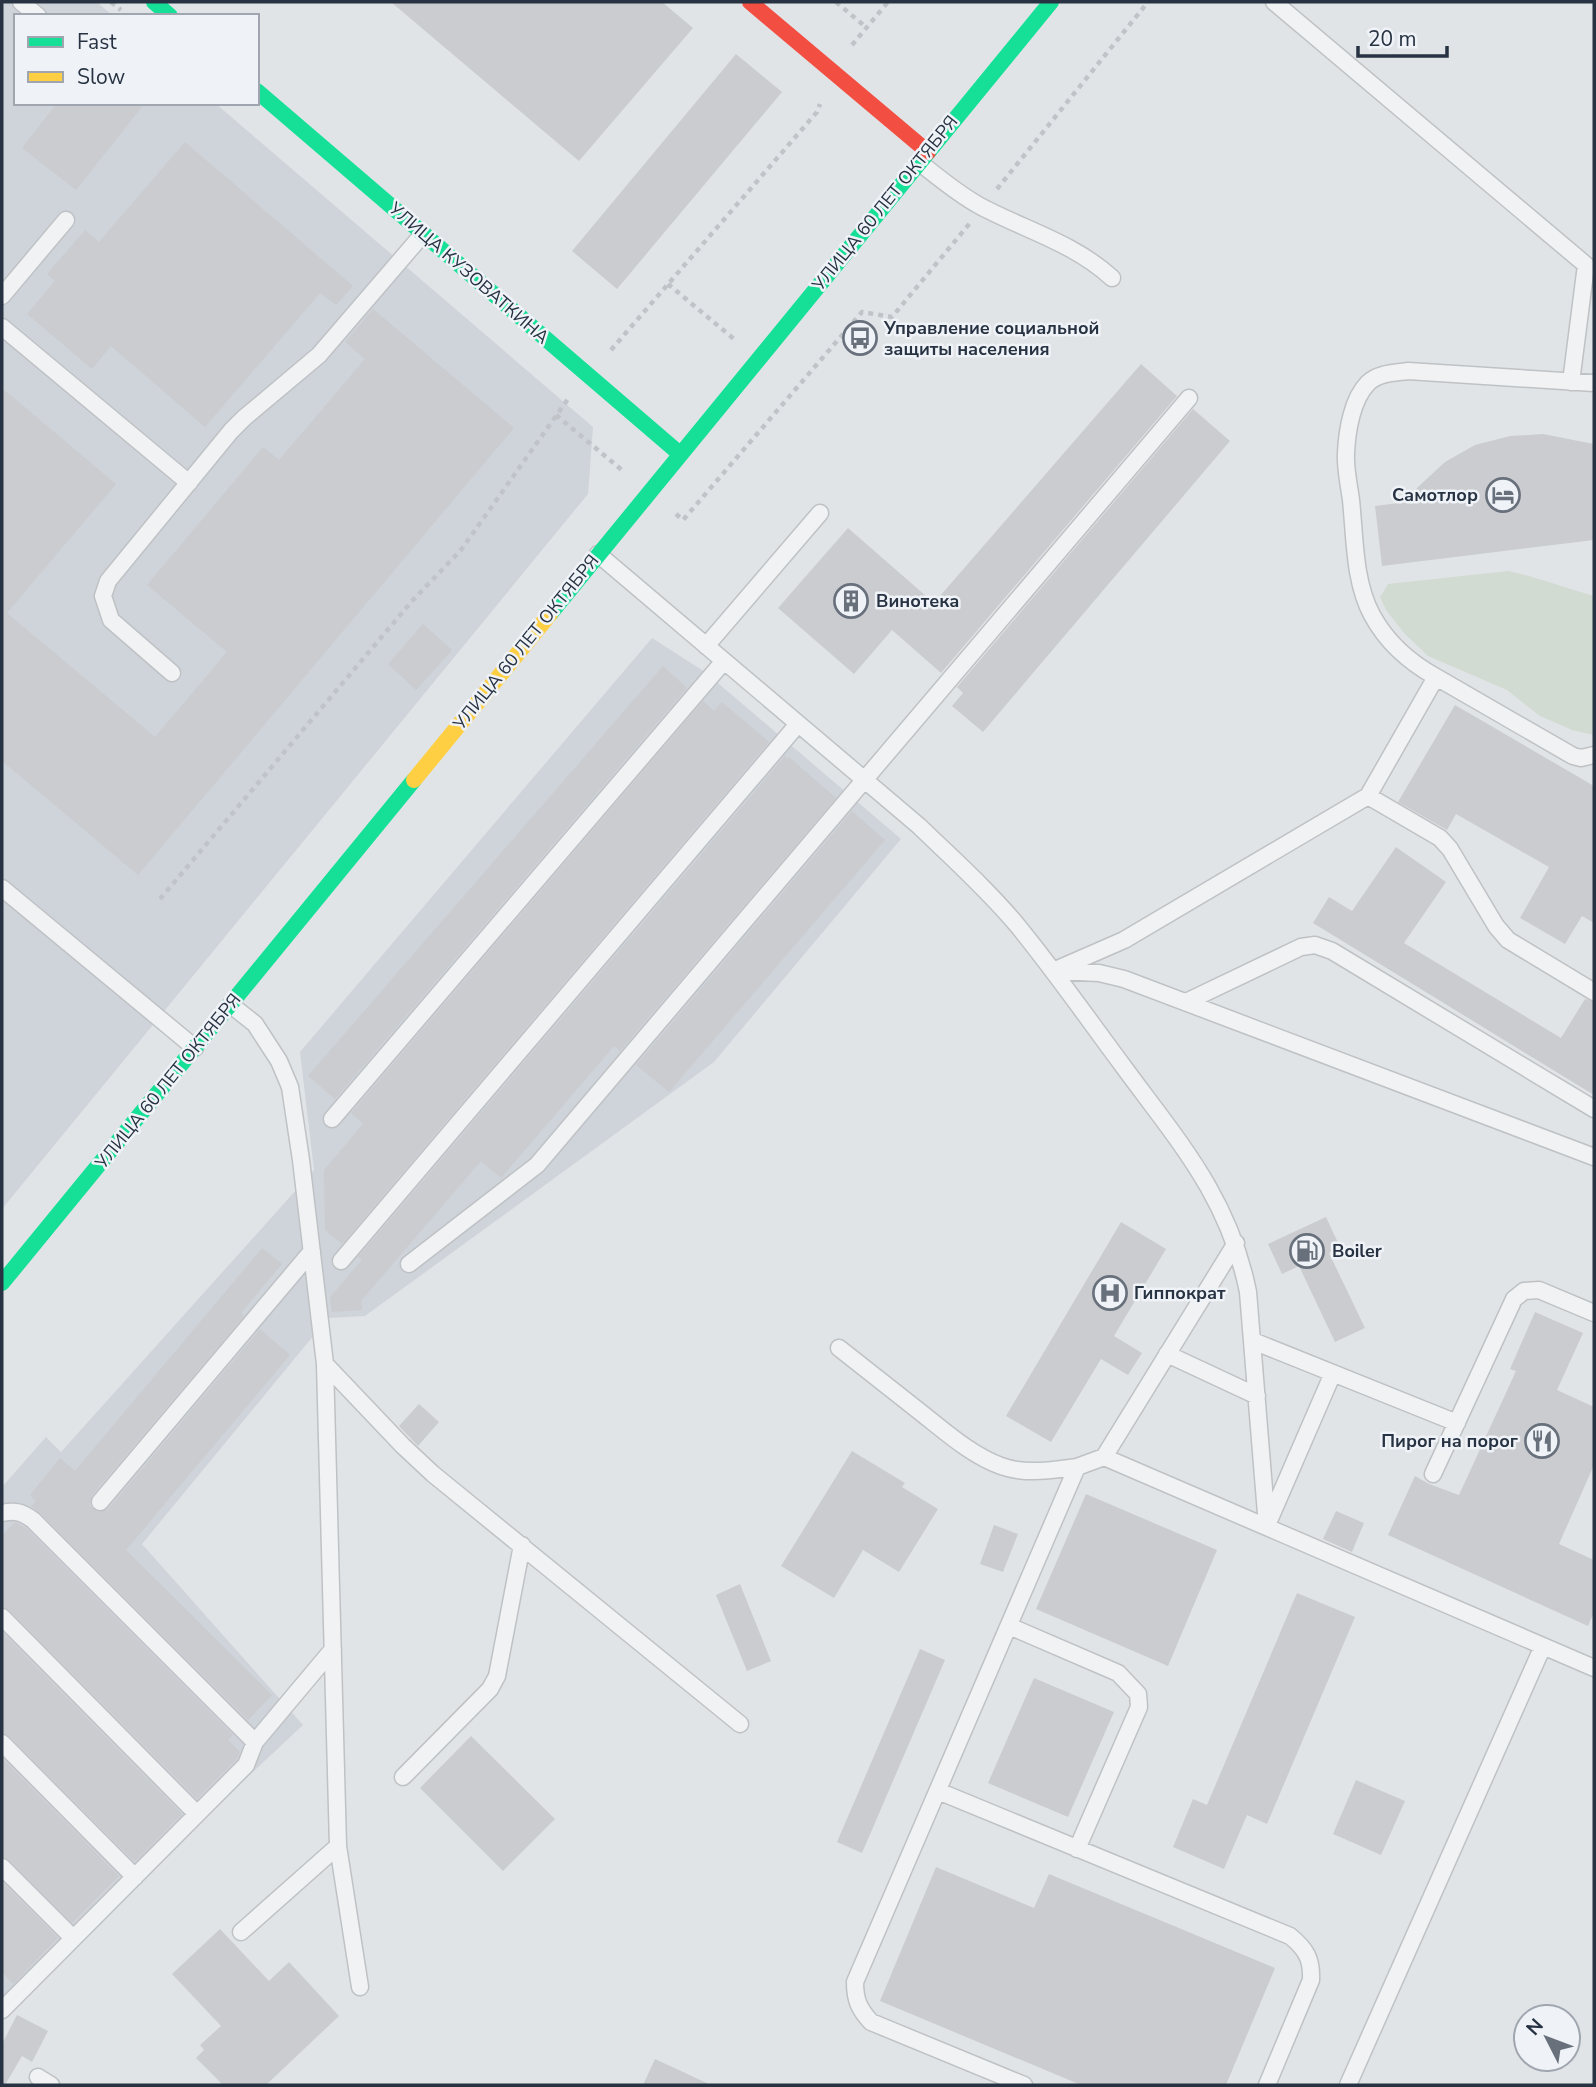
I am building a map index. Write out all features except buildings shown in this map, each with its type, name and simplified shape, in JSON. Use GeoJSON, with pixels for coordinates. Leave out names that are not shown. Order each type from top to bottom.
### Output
{"type":"FeatureCollection","features":[{"type":"Feature","properties":{"kind":"main road"},"geometry":{"type":"LineString","coordinates":[[154,2],[168,14]]}},
{"type":"Feature","properties":{"kind":"main road"},"geometry":{"type":"LineString","coordinates":[[750,2],[924,157]]}},
{"type":"Feature","properties":{"kind":"main road","name":"УЛИЦА 60 ЛЕТ ОКТЯБРЯ"},"geometry":{"type":"LineString","coordinates":[[2,1283],[1051,2]]}},
{"type":"Feature","properties":{"kind":"main road","name":"УЛИЦА КУЗОВАТКИНА"},"geometry":{"type":"LineString","coordinates":[[259,93],[680,454]]}},
{"type":"Feature","properties":{"kind":"lane"},"geometry":{"type":"LineString","coordinates":[[21,2],[36,14]]}},
{"type":"Feature","properties":{"kind":"lane"},"geometry":{"type":"LineString","coordinates":[[1273,2],[1590,268],[1571,382]]}},
{"type":"Feature","properties":{"kind":"lane"},"geometry":{"type":"LineString","coordinates":[[924,157],[956,192],[1064,244],[1097,264],[1112,278]]}},
{"type":"Feature","properties":{"kind":"lane"},"geometry":{"type":"LineString","coordinates":[[2,296],[66,220]]}},
{"type":"Feature","properties":{"kind":"lane"},"geometry":{"type":"LineString","coordinates":[[172,673],[111,620],[103,596],[108,581],[244,418],[319,355],[423,233]]}},
{"type":"Feature","properties":{"kind":"lane"},"geometry":{"type":"LineString","coordinates":[[2,327],[189,483]]}},
{"type":"Feature","properties":{"kind":"lane"},"geometry":{"type":"LineString","coordinates":[[1594,383],[1408,371],[1383,374],[1369,381],[1359,394],[1349,427],[1345,455],[1361,589],[1373,618],[1386,637],[1414,664],[1573,756],[1581,758],[1594,755]]}},
{"type":"Feature","properties":{"kind":"lane"},"geometry":{"type":"LineString","coordinates":[[409,1264],[537,1165],[1189,398]]}},
{"type":"Feature","properties":{"kind":"lane"},"geometry":{"type":"LineString","coordinates":[[706,646],[820,513]]}},
{"type":"Feature","properties":{"kind":"lane"},"geometry":{"type":"LineString","coordinates":[[598,554],[919,826],[966,871],[1016,924],[1053,971],[1199,1169],[1231,1229],[1248,1292],[1267,1526]]}},
{"type":"Feature","properties":{"kind":"lane"},"geometry":{"type":"LineString","coordinates":[[332,1119],[724,661]]}},
{"type":"Feature","properties":{"kind":"lane"},"geometry":{"type":"LineString","coordinates":[[1053,971],[1124,940],[1368,796],[1436,677]]}},
{"type":"Feature","properties":{"kind":"lane"},"geometry":{"type":"LineString","coordinates":[[341,1261],[798,724]]}},
{"type":"Feature","properties":{"kind":"lane"},"geometry":{"type":"LineString","coordinates":[[1368,796],[1440,838],[1450,849],[1496,926],[1508,940],[1594,992]]}},
{"type":"Feature","properties":{"kind":"lane"},"geometry":{"type":"LineString","coordinates":[[2,888],[195,1048]]}},
{"type":"Feature","properties":{"kind":"lane"},"geometry":{"type":"LineString","coordinates":[[1186,1002],[1301,947],[1315,945],[1332,951],[1594,1109]]}},
{"type":"Feature","properties":{"kind":"lane"},"geometry":{"type":"LineString","coordinates":[[1053,971],[1099,973],[1124,979],[1594,1157]]}},
{"type":"Feature","properties":{"kind":"lane"},"geometry":{"type":"LineString","coordinates":[[231,1005],[255,1024],[267,1039],[290,1087],[312,1251],[325,1364],[338,1846],[360,1987]]}},
{"type":"Feature","properties":{"kind":"lane"},"geometry":{"type":"LineString","coordinates":[[839,1348],[955,1440],[981,1457],[1019,1470],[1077,1468],[1104,1457],[1236,1242]]}},
{"type":"Feature","properties":{"kind":"lane"},"geometry":{"type":"LineString","coordinates":[[100,1502],[312,1251]]}},
{"type":"Feature","properties":{"kind":"lane"},"geometry":{"type":"LineString","coordinates":[[1433,1474],[1514,1299],[1524,1291],[1539,1290],[1594,1313]]}},
{"type":"Feature","properties":{"kind":"lane"},"geometry":{"type":"LineString","coordinates":[[1253,1341],[1457,1423]]}},
{"type":"Feature","properties":{"kind":"lane"},"geometry":{"type":"LineString","coordinates":[[1167,1354],[1257,1396]]}},
{"type":"Feature","properties":{"kind":"lane"},"geometry":{"type":"LineString","coordinates":[[325,1364],[423,1465],[740,1724]]}},
{"type":"Feature","properties":{"kind":"lane"},"geometry":{"type":"LineString","coordinates":[[1267,1526],[1333,1373]]}},
{"type":"Feature","properties":{"kind":"lane"},"geometry":{"type":"LineString","coordinates":[[1104,1457],[1594,1668]]}},
{"type":"Feature","properties":{"kind":"lane"},"geometry":{"type":"LineString","coordinates":[[1024,2085],[871,2022],[855,1998],[855,1982],[1077,1468]]}},
{"type":"Feature","properties":{"kind":"lane"},"geometry":{"type":"LineString","coordinates":[[2,1513],[22,1512],[33,1520],[254,1742]]}},
{"type":"Feature","properties":{"kind":"lane"},"geometry":{"type":"LineString","coordinates":[[404,1777],[490,1689],[497,1676],[522,1545]]}},
{"type":"Feature","properties":{"kind":"lane"},"geometry":{"type":"LineString","coordinates":[[2,1617],[197,1814]]}},
{"type":"Feature","properties":{"kind":"lane"},"geometry":{"type":"LineString","coordinates":[[1009,1626],[1118,1673],[1138,1694],[1139,1707],[1077,1849]]}},
{"type":"Feature","properties":{"kind":"lane"},"geometry":{"type":"LineString","coordinates":[[1348,2085],[1543,1646]]}},
{"type":"Feature","properties":{"kind":"lane"},"geometry":{"type":"LineString","coordinates":[[4,2002],[73,1938],[246,1765],[254,1742],[333,1649]]}},
{"type":"Feature","properties":{"kind":"lane"},"geometry":{"type":"LineString","coordinates":[[2,1743],[135,1877]]}},
{"type":"Feature","properties":{"kind":"lane"},"geometry":{"type":"LineString","coordinates":[[938,1791],[1290,1936],[1305,1948],[1311,1965],[1311,1980],[1267,2085]]}},
{"type":"Feature","properties":{"kind":"lane"},"geometry":{"type":"LineString","coordinates":[[241,1932],[338,1846]]}},
{"type":"Feature","properties":{"kind":"lane"},"geometry":{"type":"LineString","coordinates":[[2,1867],[73,1938]]}},
{"type":"Feature","properties":{"kind":"path"},"geometry":{"type":"LineString","coordinates":[[836,2],[867,27],[888,2]]}},
{"type":"Feature","properties":{"kind":"path"},"geometry":{"type":"LineString","coordinates":[[556,415],[683,520],[862,313],[892,317],[1147,2]]}},
{"type":"Feature","properties":{"kind":"path"},"geometry":{"type":"LineString","coordinates":[[622,338],[817,112]]}},
{"type":"Feature","properties":{"kind":"path"},"geometry":{"type":"LineString","coordinates":[[668,284],[736,341]]}},
{"type":"Feature","properties":{"kind":"path"},"geometry":{"type":"LineString","coordinates":[[160,899],[412,601],[461,550],[560,408]]}},
{"type":"Feature","properties":{"kind":"shaded area"},"geometry":{"type":"Polygon","coordinates":[[[2,2],[97,2],[111,14],[14,14],[14,105],[217,105],[593,427],[588,494],[2,1209],[2,2]]]}},
{"type":"Feature","properties":{"kind":"shaded area"},"geometry":{"type":"Polygon","coordinates":[[[1508,571],[1594,596],[1594,735],[1572,730],[1540,716],[1507,690],[1428,656],[1404,633],[1386,610],[1380,597],[1388,584],[1508,571]]]}},
{"type":"Feature","properties":{"kind":"shaded area"},"geometry":{"type":"Polygon","coordinates":[[[652,638],[705,672],[901,839],[714,1062],[365,1316],[328,1318],[142,1544],[303,1725],[2,2007],[2,1487],[46,1437],[61,1452],[314,1170],[300,1052],[652,638]]]}},
{"type":"Feature","properties":{"kind":"traffic: fast"},"geometry":{"type":"LineString","coordinates":[[154,2],[168,14]]}},
{"type":"Feature","properties":{"kind":"traffic: fast"},"geometry":{"type":"LineString","coordinates":[[550,614],[1051,2]]}},
{"type":"Feature","properties":{"kind":"traffic: fast"},"geometry":{"type":"LineString","coordinates":[[259,93],[680,454]]}},
{"type":"Feature","properties":{"kind":"traffic: fast"},"geometry":{"type":"LineString","coordinates":[[2,1283],[414,780]]}},
{"type":"Feature","properties":{"kind":"traffic: slow"},"geometry":{"type":"LineString","coordinates":[[414,780],[550,614]]}},
{"type":"Feature","properties":{"kind":"traffic: jam"},"geometry":{"type":"LineString","coordinates":[[750,2],[928,152]]}},
{"type":"Feature","properties":{"kind":"place","name":"Управление социальной защиты населения"},"geometry":{"type":"Point","coordinates":[860,338]}},
{"type":"Feature","properties":{"kind":"place","name":"Самотлор"},"geometry":{"type":"Point","coordinates":[1503,495]}},
{"type":"Feature","properties":{"kind":"place","name":"Винотека"},"geometry":{"type":"Point","coordinates":[851,601]}},
{"type":"Feature","properties":{"kind":"place","name":"Boiler"},"geometry":{"type":"Point","coordinates":[1307,1251]}},
{"type":"Feature","properties":{"kind":"place","name":"Гиппократ"},"geometry":{"type":"Point","coordinates":[1110,1293]}},
{"type":"Feature","properties":{"kind":"place","name":"Пирог на порог"},"geometry":{"type":"Point","coordinates":[1542,1441]}}]}
